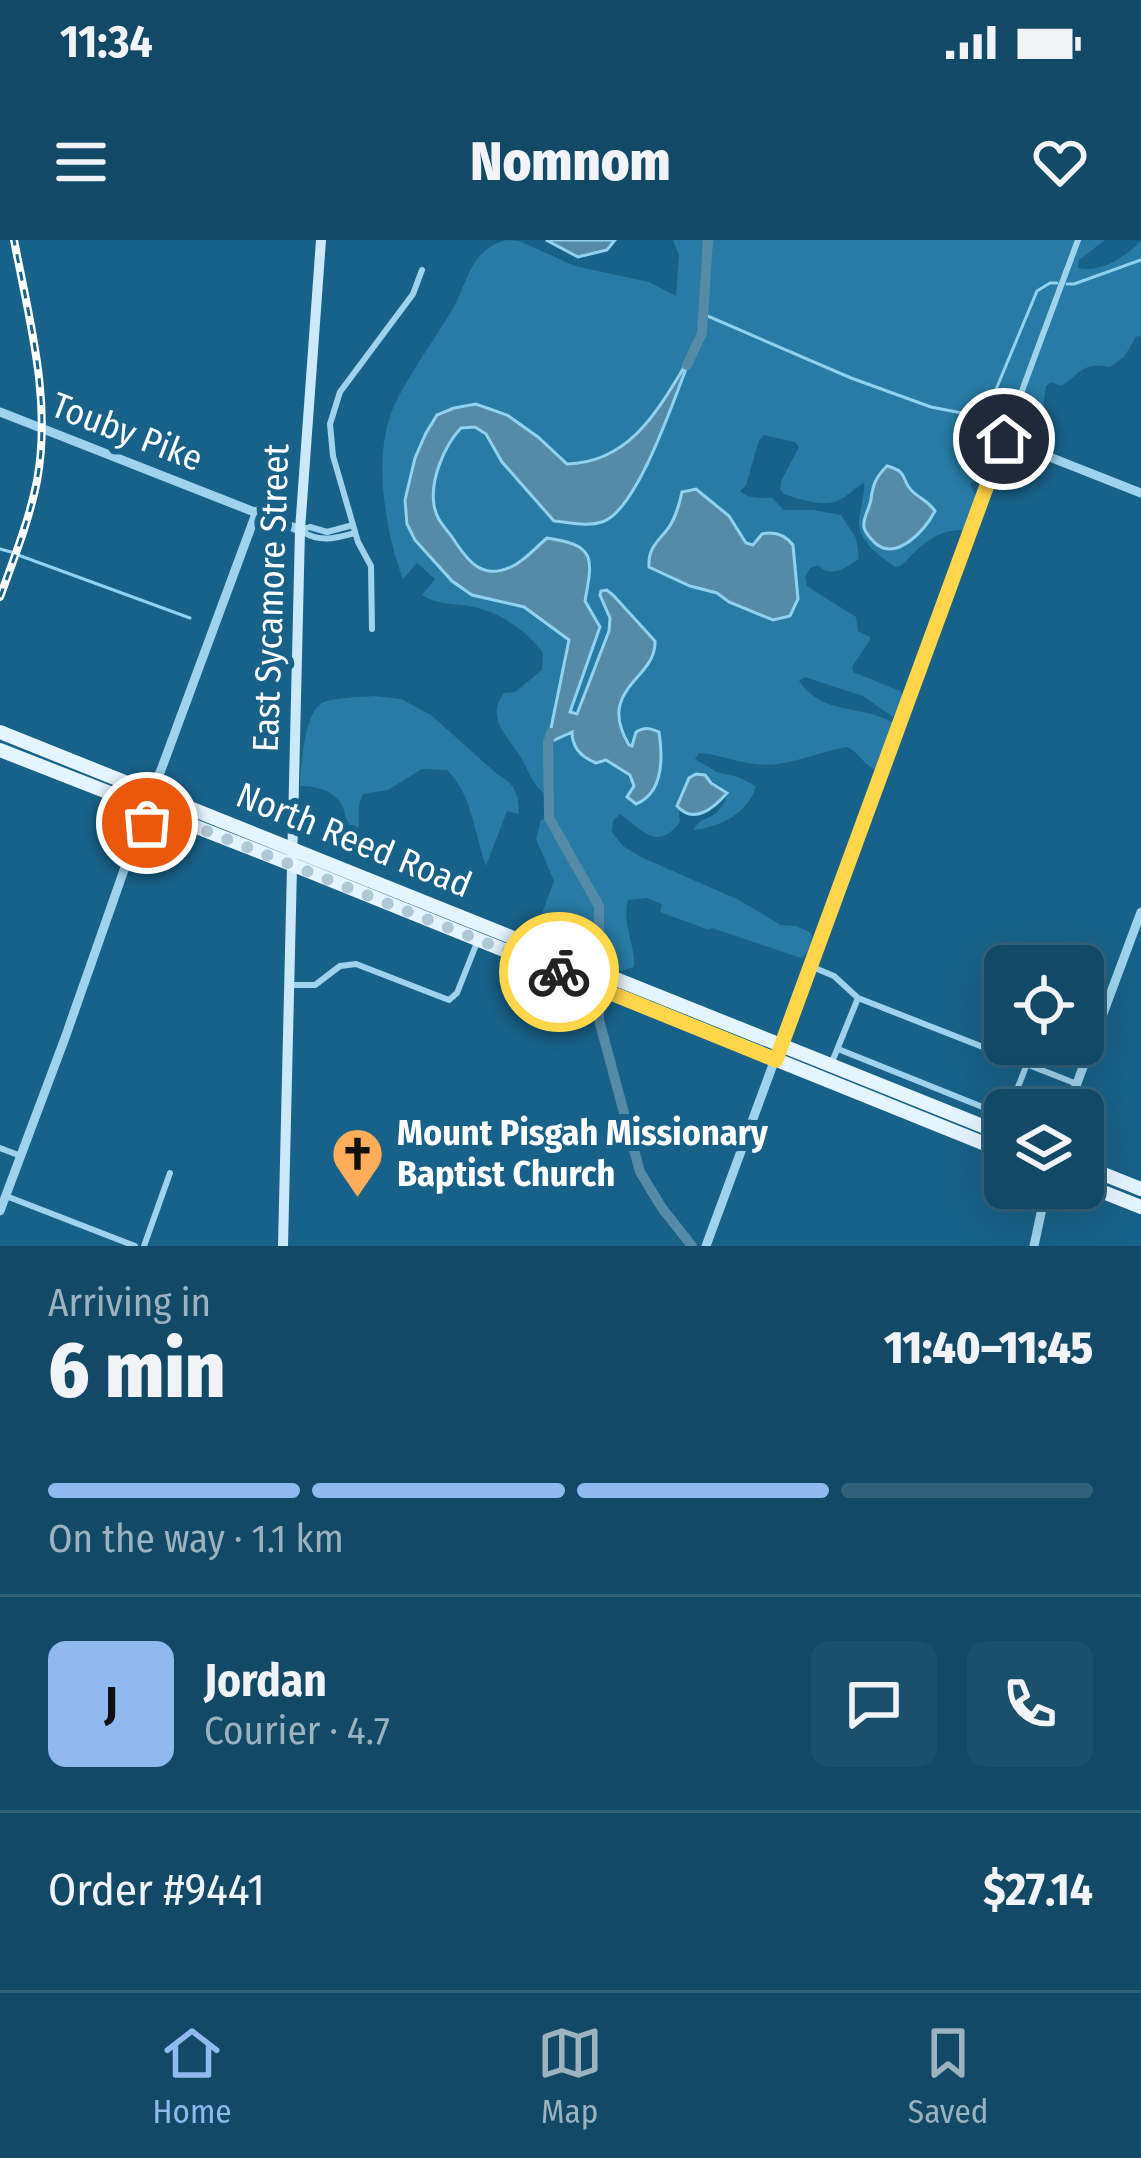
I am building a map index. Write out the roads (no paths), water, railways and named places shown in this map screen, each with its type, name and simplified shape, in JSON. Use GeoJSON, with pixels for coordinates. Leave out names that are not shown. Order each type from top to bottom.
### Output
{"type":"FeatureCollection","features":[{"type":"Feature","properties":{"kind":"main road","name":"East Sycamore Street"},"geometry":{"type":"LineString","coordinates":[[283,1246],[300,530],[321,240]]}},
{"type":"Feature","properties":{"kind":"main road","name":"North Reed Road"},"geometry":{"type":"LineString","coordinates":[[0,732],[134,784],[169,816],[291,856]]}},
{"type":"Feature","properties":{"kind":"main road","name":"North Reed Road"},"geometry":{"type":"LineString","coordinates":[[0,750],[148,799],[481,933]]}},
{"type":"Feature","properties":{"kind":"main road"},"geometry":{"type":"LineString","coordinates":[[481,933],[542,948],[831,1065],[984,1116]]}},
{"type":"Feature","properties":{"kind":"main road"},"geometry":{"type":"LineString","coordinates":[[481,933],[548,968],[984,1144]]}},
{"type":"Feature","properties":{"kind":"main road"},"geometry":{"type":"LineString","coordinates":[[1104,1175],[1141,1190]]}},
{"type":"Feature","properties":{"kind":"main road"},"geometry":{"type":"LineString","coordinates":[[1104,1192],[1141,1207]]}},
{"type":"Feature","properties":{"kind":"street"},"geometry":{"type":"LineString","coordinates":[[706,1246],[1078,240]]}},
{"type":"Feature","properties":{"kind":"street"},"geometry":{"type":"LineString","coordinates":[[372,628],[373,576],[333,456],[330,424],[334,406],[413,294],[422,270]]}},
{"type":"Feature","properties":{"kind":"street","name":"Touby Pike"},"geometry":{"type":"LineString","coordinates":[[0,412],[257,511],[314,538],[329,540],[354,529]]}},
{"type":"Feature","properties":{"kind":"street"},"geometry":{"type":"LineString","coordinates":[[1004,439],[1141,493]]}},
{"type":"Feature","properties":{"kind":"street"},"geometry":{"type":"LineString","coordinates":[[0,1211],[257,511]]}},
{"type":"Feature","properties":{"kind":"street"},"geometry":{"type":"LineString","coordinates":[[134,784],[151,779],[163,766]]}},
{"type":"Feature","properties":{"kind":"street"},"geometry":{"type":"LineString","coordinates":[[137,832],[152,819],[169,816]]}},
{"type":"Feature","properties":{"kind":"street"},"geometry":{"type":"LineString","coordinates":[[1074,1089],[1141,912]]}},
{"type":"Feature","properties":{"kind":"street"},"geometry":{"type":"LineString","coordinates":[[289,985],[320,984],[340,966],[356,964],[449,1000],[457,992],[481,933]]}},
{"type":"Feature","properties":{"kind":"street"},"geometry":{"type":"LineString","coordinates":[[810,966],[834,976],[858,998],[984,1047]]}},
{"type":"Feature","properties":{"kind":"street"},"geometry":{"type":"LineString","coordinates":[[831,1065],[858,998]]}},
{"type":"Feature","properties":{"kind":"street"},"geometry":{"type":"LineString","coordinates":[[838,1049],[984,1114]]}},
{"type":"Feature","properties":{"kind":"street"},"geometry":{"type":"LineString","coordinates":[[1029,1065],[1076,1084]]}},
{"type":"Feature","properties":{"kind":"street"},"geometry":{"type":"LineString","coordinates":[[0,1148],[20,1156]]}},
{"type":"Feature","properties":{"kind":"street"},"geometry":{"type":"LineString","coordinates":[[144,1246],[170,1173]]}},
{"type":"Feature","properties":{"kind":"street"},"geometry":{"type":"LineString","coordinates":[[6,1196],[135,1246]]}},
{"type":"Feature","properties":{"kind":"street"},"geometry":{"type":"LineString","coordinates":[[1034,1246],[1042,1209]]}},
{"type":"Feature","properties":{"kind":"waterway"},"geometry":{"type":"LineString","coordinates":[[687,365],[702,333],[708,240]]}},
{"type":"Feature","properties":{"kind":"waterway"},"geometry":{"type":"LineString","coordinates":[[1067,284],[1141,260]]}},
{"type":"Feature","properties":{"kind":"waterway"},"geometry":{"type":"LineString","coordinates":[[703,314],[851,378],[931,407],[962,413],[977,411],[992,399],[1037,291],[1057,283]]}},
{"type":"Feature","properties":{"kind":"waterway"},"geometry":{"type":"LineString","coordinates":[[0,549],[11,552]]}},
{"type":"Feature","properties":{"kind":"waterway"},"geometry":{"type":"LineString","coordinates":[[18,555],[190,618]]}},
{"type":"Feature","properties":{"kind":"waterway"},"geometry":{"type":"LineString","coordinates":[[551,733],[549,818],[599,906],[599,1020],[640,1172],[692,1246]]}},
{"type":"Feature","properties":{"kind":"railway"},"geometry":{"type":"LineString","coordinates":[[0,597],[30,511],[41,451],[37,360],[14,240]]}},
{"type":"Feature","properties":{"kind":"place","name":"Mount Pisgah Missionary Baptist Church"},"geometry":{"type":"Point","coordinates":[358,1200]}}]}
